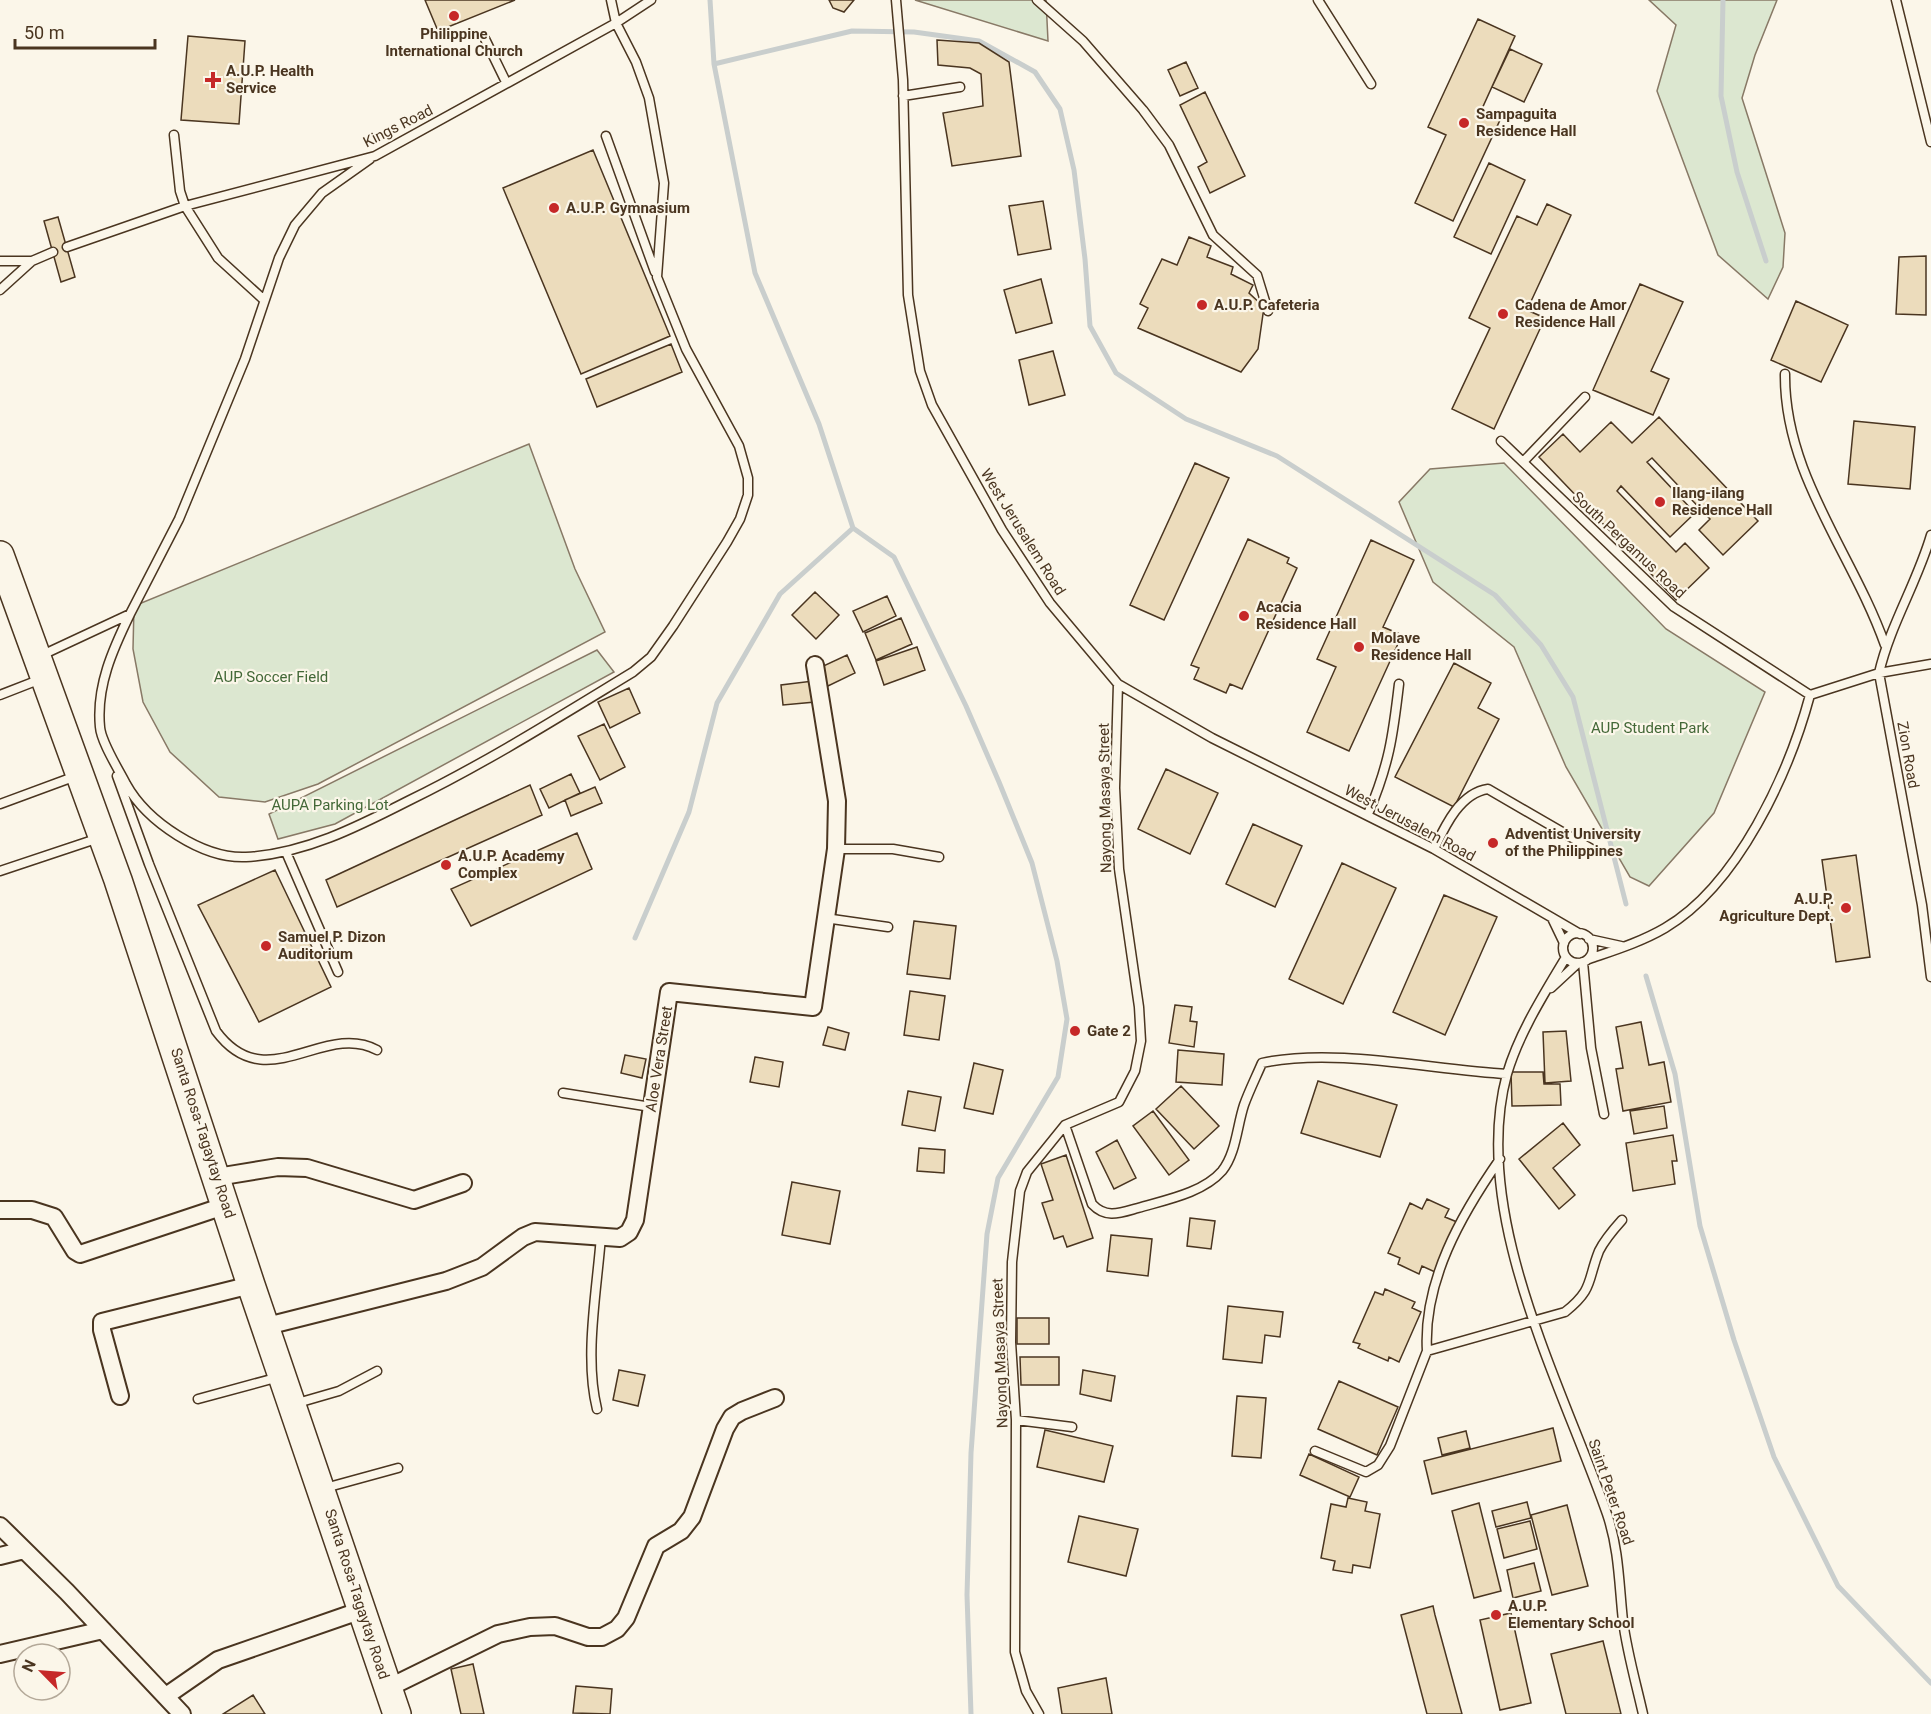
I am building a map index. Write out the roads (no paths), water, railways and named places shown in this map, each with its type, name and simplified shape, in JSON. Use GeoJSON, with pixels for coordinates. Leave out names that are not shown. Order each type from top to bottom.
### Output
{"type":"FeatureCollection","features":[{"type":"Feature","properties":{"kind":"main road","name":"Santa Rosa-Tagaytay Road"},"geometry":{"type":"LineString","coordinates":[[0,555],[13,606],[40,668],[102,837],[397,1714]]}},
{"type":"Feature","properties":{"kind":"street","name":"Aloe Vera Street"},"geometry":{"type":"LineString","coordinates":[[267,1326],[446,1281],[482,1267],[523,1237],[535,1232],[620,1238],[629,1232],[635,1220],[669,992],[813,1007],[836,849],[837,787],[815,665]]}},
{"type":"Feature","properties":{"kind":"street"},"geometry":{"type":"LineString","coordinates":[[217,1177],[278,1167],[307,1168],[414,1200],[463,1183]]}},
{"type":"Feature","properties":{"kind":"street"},"geometry":{"type":"LineString","coordinates":[[0,1210],[33,1210],[54,1217],[75,1251],[80,1254],[227,1205]]}},
{"type":"Feature","properties":{"kind":"street"},"geometry":{"type":"LineString","coordinates":[[120,1396],[102,1330],[102,1322],[251,1285]]}},
{"type":"Feature","properties":{"kind":"street"},"geometry":{"type":"LineString","coordinates":[[388,1688],[498,1634],[555,1626],[588,1637],[602,1637],[617,1629],[626,1618],[656,1546],[681,1531],[692,1517],[725,1429],[732,1417],[775,1398]]}},
{"type":"Feature","properties":{"kind":"street"},"geometry":{"type":"LineString","coordinates":[[0,1526],[182,1714]]}},
{"type":"Feature","properties":{"kind":"street"},"geometry":{"type":"LineString","coordinates":[[0,1556],[24,1550]]}},
{"type":"Feature","properties":{"kind":"street"},"geometry":{"type":"LineString","coordinates":[[166,1696],[218,1659],[362,1610]]}},
{"type":"Feature","properties":{"kind":"street"},"geometry":{"type":"LineString","coordinates":[[0,1654],[103,1630]]}},
{"type":"Feature","properties":{"kind":"lane"},"geometry":{"type":"LineString","coordinates":[[611,0],[616,23],[636,62],[649,98],[664,183],[657,277]]}},
{"type":"Feature","properties":{"kind":"lane","name":"Kings Road"},"geometry":{"type":"LineString","coordinates":[[67,247],[185,206],[375,156],[616,23],[651,0]]}},
{"type":"Feature","properties":{"kind":"lane","name":"West Jerusalem Road"},"geometry":{"type":"LineString","coordinates":[[896,0],[903,80],[908,295],[920,371],[932,405],[1002,531],[1050,603],[1118,684],[1212,738],[1434,849],[1580,934]]}},
{"type":"Feature","properties":{"kind":"lane"},"geometry":{"type":"LineString","coordinates":[[1037,0],[1083,41],[1163,136],[1213,235],[1257,275],[1268,311]]}},
{"type":"Feature","properties":{"kind":"lane"},"geometry":{"type":"LineString","coordinates":[[1318,0],[1371,84]]}},
{"type":"Feature","properties":{"kind":"lane"},"geometry":{"type":"LineString","coordinates":[[1896,0],[1931,142]]}},
{"type":"Feature","properties":{"kind":"lane"},"geometry":{"type":"LineString","coordinates":[[485,39],[506,82]]}},
{"type":"Feature","properties":{"kind":"lane"},"geometry":{"type":"LineString","coordinates":[[903,96],[960,87]]}},
{"type":"Feature","properties":{"kind":"lane"},"geometry":{"type":"LineString","coordinates":[[174,135],[180,191],[185,206],[218,258],[263,299]]}},
{"type":"Feature","properties":{"kind":"lane"},"geometry":{"type":"LineString","coordinates":[[100,729],[129,789],[153,818],[182,839],[211,850],[243,857],[286,852],[359,826],[480,766],[633,672],[651,657],[674,626],[740,519],[748,495],[748,478],[739,446],[686,349],[657,277],[606,136]]}},
{"type":"Feature","properties":{"kind":"lane"},"geometry":{"type":"LineString","coordinates":[[375,156],[322,193],[295,225],[279,258],[263,299],[245,359],[184,509],[110,655],[102,692],[100,729],[149,864],[212,1021],[229,1048],[244,1057],[263,1059],[299,1056],[345,1042],[364,1042],[377,1050]]}},
{"type":"Feature","properties":{"kind":"lane"},"geometry":{"type":"LineString","coordinates":[[0,290],[32,261],[53,252]]}},
{"type":"Feature","properties":{"kind":"lane"},"geometry":{"type":"LineString","coordinates":[[0,261],[32,261]]}},
{"type":"Feature","properties":{"kind":"lane"},"geometry":{"type":"LineString","coordinates":[[1785,374],[1786,414],[1798,460],[1873,611],[1885,645]]}},
{"type":"Feature","properties":{"kind":"lane"},"geometry":{"type":"LineString","coordinates":[[1523,462],[1585,397]]}},
{"type":"Feature","properties":{"kind":"lane","name":"South Pergamus Road"},"geometry":{"type":"LineString","coordinates":[[1501,441],[1674,606],[1810,695]]}},
{"type":"Feature","properties":{"kind":"lane","name":"Zion Road"},"geometry":{"type":"LineString","coordinates":[[1931,535],[1924,558],[1885,645],[1879,673],[1922,905],[1931,977]]}},
{"type":"Feature","properties":{"kind":"lane"},"geometry":{"type":"LineString","coordinates":[[0,695],[130,614]]}},
{"type":"Feature","properties":{"kind":"lane"},"geometry":{"type":"LineString","coordinates":[[1552,917],[1564,943],[1566,957],[1583,961],[1631,945],[1667,927],[1697,904],[1724,872],[1759,821],[1784,773],[1810,695],[1879,673],[1931,664]]}},
{"type":"Feature","properties":{"kind":"lane","name":"Nayong Masaya Street"},"geometry":{"type":"LineString","coordinates":[[1039,1714],[1026,1690],[1015,1653],[1016,1420],[1011,1342],[1012,1262],[1020,1191],[1036,1157],[1065,1125],[1119,1102],[1135,1071],[1141,1041],[1139,1007],[1119,869],[1115,788],[1118,684]]}},
{"type":"Feature","properties":{"kind":"lane"},"geometry":{"type":"LineString","coordinates":[[1368,814],[1384,775],[1392,745],[1399,684]]}},
{"type":"Feature","properties":{"kind":"lane"},"geometry":{"type":"LineString","coordinates":[[0,804],[80,775]]}},
{"type":"Feature","properties":{"kind":"lane"},"geometry":{"type":"LineString","coordinates":[[1434,849],[1445,827],[1467,798],[1475,791],[1488,789],[1595,851]]}},
{"type":"Feature","properties":{"kind":"lane"},"geometry":{"type":"LineString","coordinates":[[0,871],[102,837]]}},
{"type":"Feature","properties":{"kind":"lane"},"geometry":{"type":"LineString","coordinates":[[836,849],[893,849],[939,856]]}},
{"type":"Feature","properties":{"kind":"lane"},"geometry":{"type":"LineString","coordinates":[[286,852],[338,972]]}},
{"type":"Feature","properties":{"kind":"lane"},"geometry":{"type":"LineString","coordinates":[[825,918],[888,927]]}},
{"type":"Feature","properties":{"kind":"lane"},"geometry":{"type":"LineString","coordinates":[[1564,943],[1574,934],[1580,934],[1614,946],[1631,945]]}},
{"type":"Feature","properties":{"kind":"lane"},"geometry":{"type":"LineString","coordinates":[[1589,939],[1593,949],[1583,961],[1592,1048],[1604,1114]]}},
{"type":"Feature","properties":{"kind":"lane","name":"Saint Peter Road"},"geometry":{"type":"LineString","coordinates":[[1566,957],[1528,1022],[1508,1074],[1499,1119],[1504,1204],[1533,1320],[1607,1516],[1618,1555],[1624,1622],[1642,1714]]}},
{"type":"Feature","properties":{"kind":"lane","name":"Saint Peter Road"},"geometry":{"type":"LineString","coordinates":[[1544,994],[1583,961]]}},
{"type":"Feature","properties":{"kind":"lane"},"geometry":{"type":"LineString","coordinates":[[1065,1125],[1092,1204],[1100,1212],[1115,1215],[1174,1198],[1204,1184],[1224,1168],[1244,1106],[1262,1063],[1285,1058],[1320,1057],[1508,1074]]}},
{"type":"Feature","properties":{"kind":"lane"},"geometry":{"type":"LineString","coordinates":[[563,1093],[651,1107]]}},
{"type":"Feature","properties":{"kind":"lane"},"geometry":{"type":"LineString","coordinates":[[1315,1451],[1366,1472],[1378,1465],[1390,1446],[1427,1351],[1426,1324],[1430,1294],[1471,1200],[1500,1159]]}},
{"type":"Feature","properties":{"kind":"lane"},"geometry":{"type":"LineString","coordinates":[[1427,1351],[1565,1312],[1579,1301],[1592,1281],[1598,1253],[1607,1237],[1622,1220]]}},
{"type":"Feature","properties":{"kind":"lane"},"geometry":{"type":"LineString","coordinates":[[597,1409],[592,1388],[592,1362],[601,1236]]}},
{"type":"Feature","properties":{"kind":"lane"},"geometry":{"type":"LineString","coordinates":[[294,1404],[339,1391],[377,1371]]}},
{"type":"Feature","properties":{"kind":"lane"},"geometry":{"type":"LineString","coordinates":[[198,1399],[284,1375]]}},
{"type":"Feature","properties":{"kind":"lane"},"geometry":{"type":"LineString","coordinates":[[1016,1420],[1072,1427]]}},
{"type":"Feature","properties":{"kind":"lane"},"geometry":{"type":"LineString","coordinates":[[321,1488],[398,1468]]}},
{"type":"Feature","properties":{"kind":"waterway"},"geometry":{"type":"LineString","coordinates":[[710,0],[714,64],[755,273],[819,424],[853,528],[894,557],[966,706],[999,782],[1032,863],[1057,961],[1067,1019],[1058,1077],[998,1178],[987,1234],[971,1453],[967,1595],[971,1714]]}},
{"type":"Feature","properties":{"kind":"waterway"},"geometry":{"type":"LineString","coordinates":[[1723,0],[1721,96],[1737,172],[1766,261]]}},
{"type":"Feature","properties":{"kind":"waterway"},"geometry":{"type":"LineString","coordinates":[[714,64],[852,31],[914,32],[979,41],[1035,72],[1060,109],[1074,170],[1085,259],[1090,326],[1116,373],[1186,419],[1277,456],[1495,595],[1541,645],[1573,697],[1626,904]]}},
{"type":"Feature","properties":{"kind":"waterway"},"geometry":{"type":"LineString","coordinates":[[635,938],[689,812],[717,703],[780,594],[853,528]]}},
{"type":"Feature","properties":{"kind":"waterway"},"geometry":{"type":"LineString","coordinates":[[1646,976],[1675,1074],[1700,1226],[1734,1340],[1774,1457],[1838,1586],[1931,1683]]}},
{"type":"Feature","properties":{"kind":"place","name":"Philippine International Church"},"geometry":{"type":"Point","coordinates":[454,16]}},
{"type":"Feature","properties":{"kind":"place","name":"A.U.P. Health Service"},"geometry":{"type":"Point","coordinates":[213,80]}},
{"type":"Feature","properties":{"kind":"place","name":"Sampaguita Residence Hall"},"geometry":{"type":"Point","coordinates":[1464,123]}},
{"type":"Feature","properties":{"kind":"place","name":"A.U.P. Gymnasium"},"geometry":{"type":"Point","coordinates":[554,208]}},
{"type":"Feature","properties":{"kind":"place","name":"A.U.P. Cafeteria"},"geometry":{"type":"Point","coordinates":[1202,305]}},
{"type":"Feature","properties":{"kind":"place","name":"Cadena de Amor Residence Hall"},"geometry":{"type":"Point","coordinates":[1503,314]}},
{"type":"Feature","properties":{"kind":"place","name":"Ilang-ilang Residence Hall"},"geometry":{"type":"Point","coordinates":[1660,502]}},
{"type":"Feature","properties":{"kind":"place","name":"Acacia Residence Hall"},"geometry":{"type":"Point","coordinates":[1244,616]}},
{"type":"Feature","properties":{"kind":"place","name":"Molave Residence Hall"},"geometry":{"type":"Point","coordinates":[1359,647]}},
{"type":"Feature","properties":{"kind":"place","name":"Adventist University of the Philippines"},"geometry":{"type":"Point","coordinates":[1493,843]}},
{"type":"Feature","properties":{"kind":"place","name":"A.U.P. Academy Complex"},"geometry":{"type":"Point","coordinates":[446,865]}},
{"type":"Feature","properties":{"kind":"place","name":"A.U.P. Agriculture Dept."},"geometry":{"type":"Point","coordinates":[1846,908]}},
{"type":"Feature","properties":{"kind":"place","name":"Samuel P. Dizon Auditorium"},"geometry":{"type":"Point","coordinates":[266,946]}},
{"type":"Feature","properties":{"kind":"place","name":"Gate 2"},"geometry":{"type":"Point","coordinates":[1075,1031]}},
{"type":"Feature","properties":{"kind":"place","name":"A.U.P. Elementary School"},"geometry":{"type":"Point","coordinates":[1496,1615]}},
{"type":"Feature","properties":{"kind":"park label","name":"AUP Soccer Field"},"geometry":{"type":"Point","coordinates":[271,677]}},
{"type":"Feature","properties":{"kind":"park label","name":"AUP Student Park"},"geometry":{"type":"Point","coordinates":[1650,728]}},
{"type":"Feature","properties":{"kind":"park label","name":"AUPA Parking Lot"},"geometry":{"type":"Point","coordinates":[330,805]}}]}
